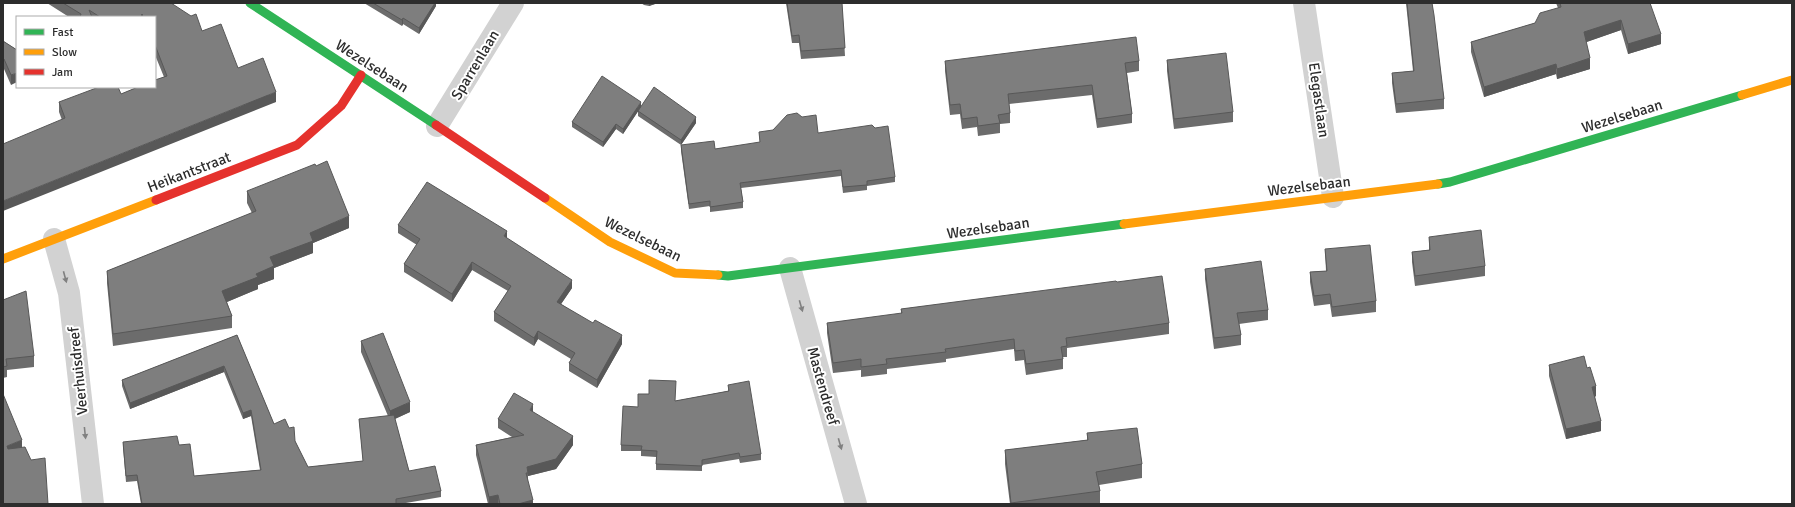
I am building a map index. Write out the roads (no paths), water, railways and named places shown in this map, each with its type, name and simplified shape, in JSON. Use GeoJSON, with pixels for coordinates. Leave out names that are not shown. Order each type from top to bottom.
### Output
{"type":"FeatureCollection","features":[{"type":"Feature","properties":{"kind":"street","name":"Wezelsebaan"},"geometry":{"type":"LineString","coordinates":[[250,3],[361,75],[610,242],[675,273],[728,276],[1450,182],[1792,80]]}},
{"type":"Feature","properties":{"kind":"street","name":"Sparrenlaan"},"geometry":{"type":"LineString","coordinates":[[437,126],[513,3]]}},
{"type":"Feature","properties":{"kind":"street","name":"Elegastlaan"},"geometry":{"type":"LineString","coordinates":[[1304,3],[1333,197]]}},
{"type":"Feature","properties":{"kind":"street","name":"Heikantstraat"},"geometry":{"type":"LineString","coordinates":[[3,259],[297,145],[341,106],[361,75]]}},
{"type":"Feature","properties":{"kind":"street","name":"Veerhuisdreef"},"geometry":{"type":"LineString","coordinates":[[54,239],[69,294],[93,504]]}},
{"type":"Feature","properties":{"kind":"street","name":"Mastendreef"},"geometry":{"type":"LineString","coordinates":[[790,268],[856,504]]}}]}
